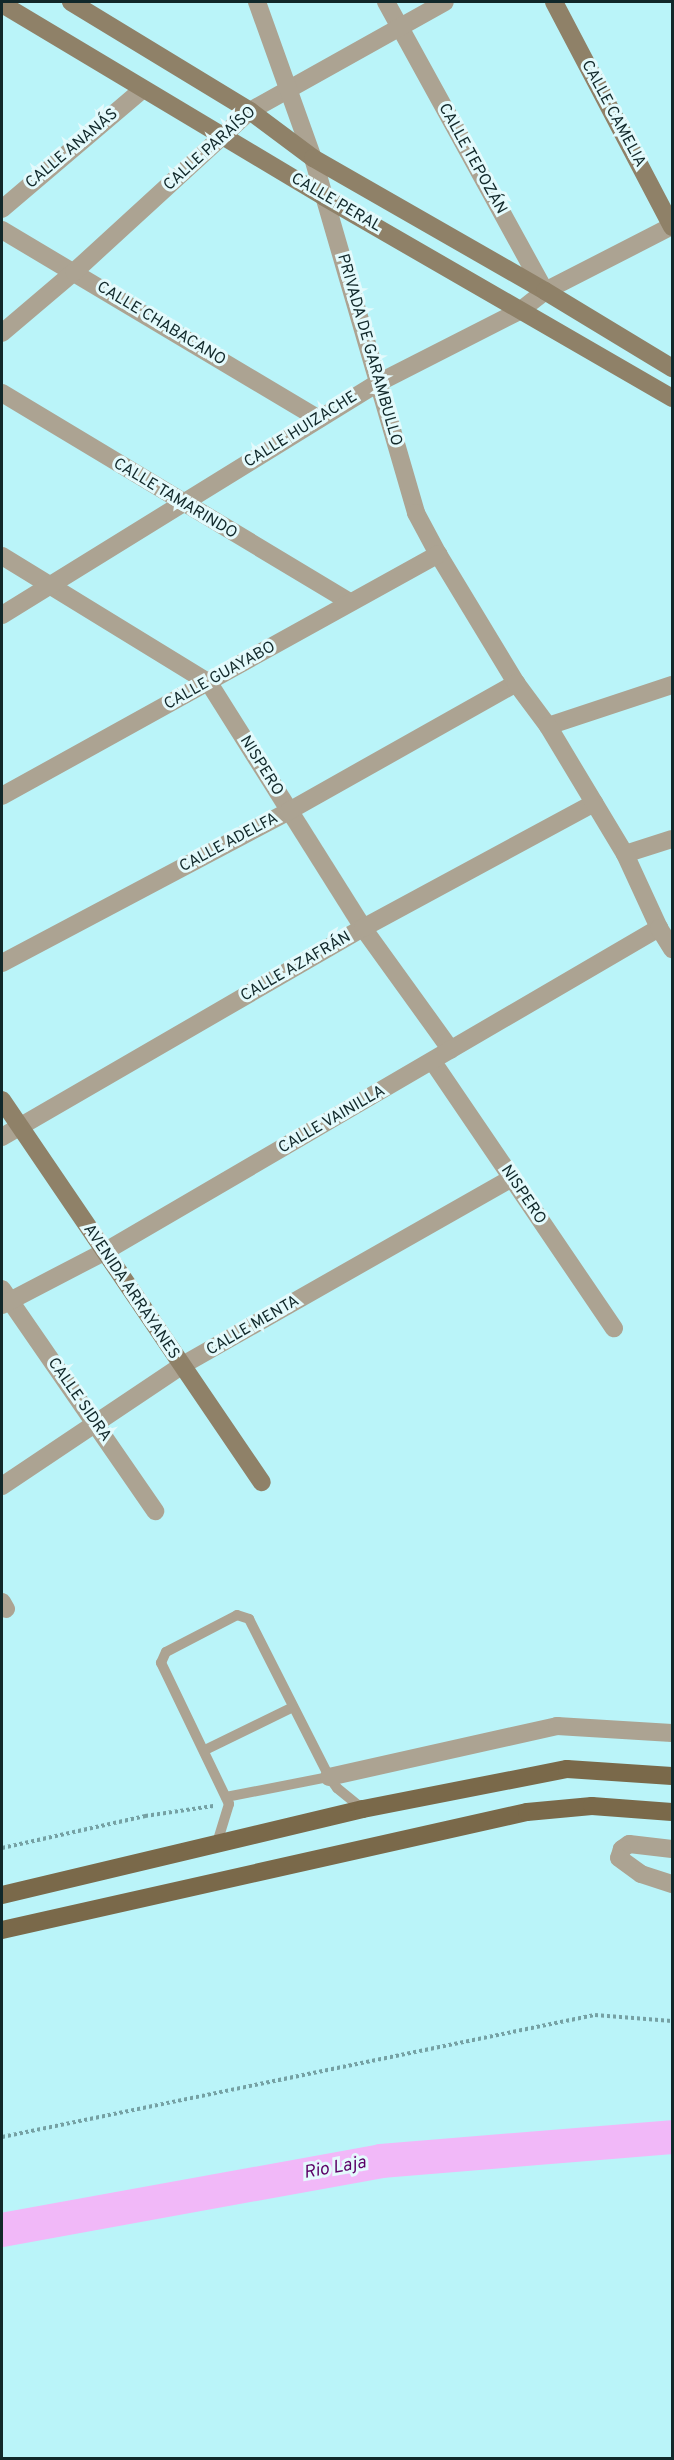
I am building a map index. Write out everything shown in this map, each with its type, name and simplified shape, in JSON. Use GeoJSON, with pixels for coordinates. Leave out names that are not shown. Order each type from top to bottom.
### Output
{"type":"FeatureCollection","features":[{"type":"Feature","properties":{"kind":"main road","name":"CALLE PERAL"},"geometry":{"type":"LineString","coordinates":[[71,2],[249,111],[313,158],[545,291],[672,368]]}},
{"type":"Feature","properties":{"kind":"main road","name":"CALLE CAMELIA"},"geometry":{"type":"LineString","coordinates":[[554,2],[672,226]]}},
{"type":"Feature","properties":{"kind":"main road","name":"CALLE PERAL"},"geometry":{"type":"LineString","coordinates":[[2,4],[324,197],[672,398]]}},
{"type":"Feature","properties":{"kind":"main road","name":"AVENIDA ARRAYANES"},"geometry":{"type":"LineString","coordinates":[[2,1101],[262,1482]]}},
{"type":"Feature","properties":{"kind":"main road"},"geometry":{"type":"LineString","coordinates":[[2,1895],[363,1809],[567,1769],[672,1776]]}},
{"type":"Feature","properties":{"kind":"main road"},"geometry":{"type":"LineString","coordinates":[[2,1930],[527,1812],[592,1806],[672,1812]]}},
{"type":"Feature","properties":{"kind":"street","name":"PRIVADA DE GARAMBULLO"},"geometry":{"type":"LineString","coordinates":[[257,2],[313,158],[416,513],[438,554],[516,683],[548,726],[625,854],[659,928],[672,949]]}},
{"type":"Feature","properties":{"kind":"street","name":"CALLE TEPOZÁN"},"geometry":{"type":"LineString","coordinates":[[386,2],[545,291]]}},
{"type":"Feature","properties":{"kind":"street","name":"CALLE PARAÍSO"},"geometry":{"type":"LineString","coordinates":[[2,333],[74,272],[249,111],[445,2]]}},
{"type":"Feature","properties":{"kind":"street","name":"CALLE ANANÁS"},"geometry":{"type":"LineString","coordinates":[[2,209],[143,89]]}},
{"type":"Feature","properties":{"kind":"street","name":"CALLE HUIZACHE"},"geometry":{"type":"LineString","coordinates":[[2,615],[378,383],[521,310],[545,291],[672,226]]}},
{"type":"Feature","properties":{"kind":"street","name":"CALLE CHABACANO"},"geometry":{"type":"LineString","coordinates":[[2,230],[319,419]]}},
{"type":"Feature","properties":{"kind":"street","name":"CALLE TAMARINDO"},"geometry":{"type":"LineString","coordinates":[[2,393],[182,504],[350,602]]}},
{"type":"Feature","properties":{"kind":"street","name":"CALLE GUAYABO"},"geometry":{"type":"LineString","coordinates":[[2,796],[438,554]]}},
{"type":"Feature","properties":{"kind":"street","name":"NISPERO"},"geometry":{"type":"LineString","coordinates":[[2,556],[209,683],[363,928],[451,1050]]}},
{"type":"Feature","properties":{"kind":"street","name":"CALLE ADELFA"},"geometry":{"type":"LineString","coordinates":[[2,963],[289,811],[516,683]]}},
{"type":"Feature","properties":{"kind":"street"},"geometry":{"type":"LineString","coordinates":[[548,726],[672,685]]}},
{"type":"Feature","properties":{"kind":"street","name":"CALLE AZAFRÁN"},"geometry":{"type":"LineString","coordinates":[[2,1137],[363,928],[594,803]]}},
{"type":"Feature","properties":{"kind":"street"},"geometry":{"type":"LineString","coordinates":[[625,854],[672,839]]}},
{"type":"Feature","properties":{"kind":"street","name":"CALLE VAINILLA"},"geometry":{"type":"LineString","coordinates":[[4,1298],[104,1252],[659,928]]}},
{"type":"Feature","properties":{"kind":"street","name":"NISPERO"},"geometry":{"type":"LineString","coordinates":[[433,1062],[614,1328]]}},
{"type":"Feature","properties":{"kind":"street","name":"CALLE MENTA"},"geometry":{"type":"LineString","coordinates":[[2,1486],[181,1366],[512,1178]]}},
{"type":"Feature","properties":{"kind":"street","name":"CALLE SIDRA"},"geometry":{"type":"LineString","coordinates":[[4,1298],[96,1423],[155,1511]]}},
{"type":"Feature","properties":{"kind":"street"},"geometry":{"type":"LineString","coordinates":[[329,1777],[557,1726],[672,1733]]}},
{"type":"Feature","properties":{"kind":"street"},"geometry":{"type":"LineString","coordinates":[[672,1850],[628,1844],[622,1849],[619,1858],[641,1874],[672,1884]]}},
{"type":"Feature","properties":{"kind":"lane"},"geometry":{"type":"LineString","coordinates":[[217,1844],[230,1804],[161,1663],[166,1652],[237,1615],[249,1619],[329,1777],[338,1788],[363,1809]]}},
{"type":"Feature","properties":{"kind":"lane"},"geometry":{"type":"LineString","coordinates":[[205,1750],[293,1707]]}},
{"type":"Feature","properties":{"kind":"lane"},"geometry":{"type":"LineString","coordinates":[[226,1797],[329,1777]]}},
{"type":"Feature","properties":{"kind":"path"},"geometry":{"type":"LineString","coordinates":[[2,2137],[595,2015],[672,2021]]}},
{"type":"Feature","properties":{"kind":"waterway","name":"Rio Laja"},"geometry":{"type":"LineString","coordinates":[[2,2230],[381,2161],[672,2137]]}}]}
